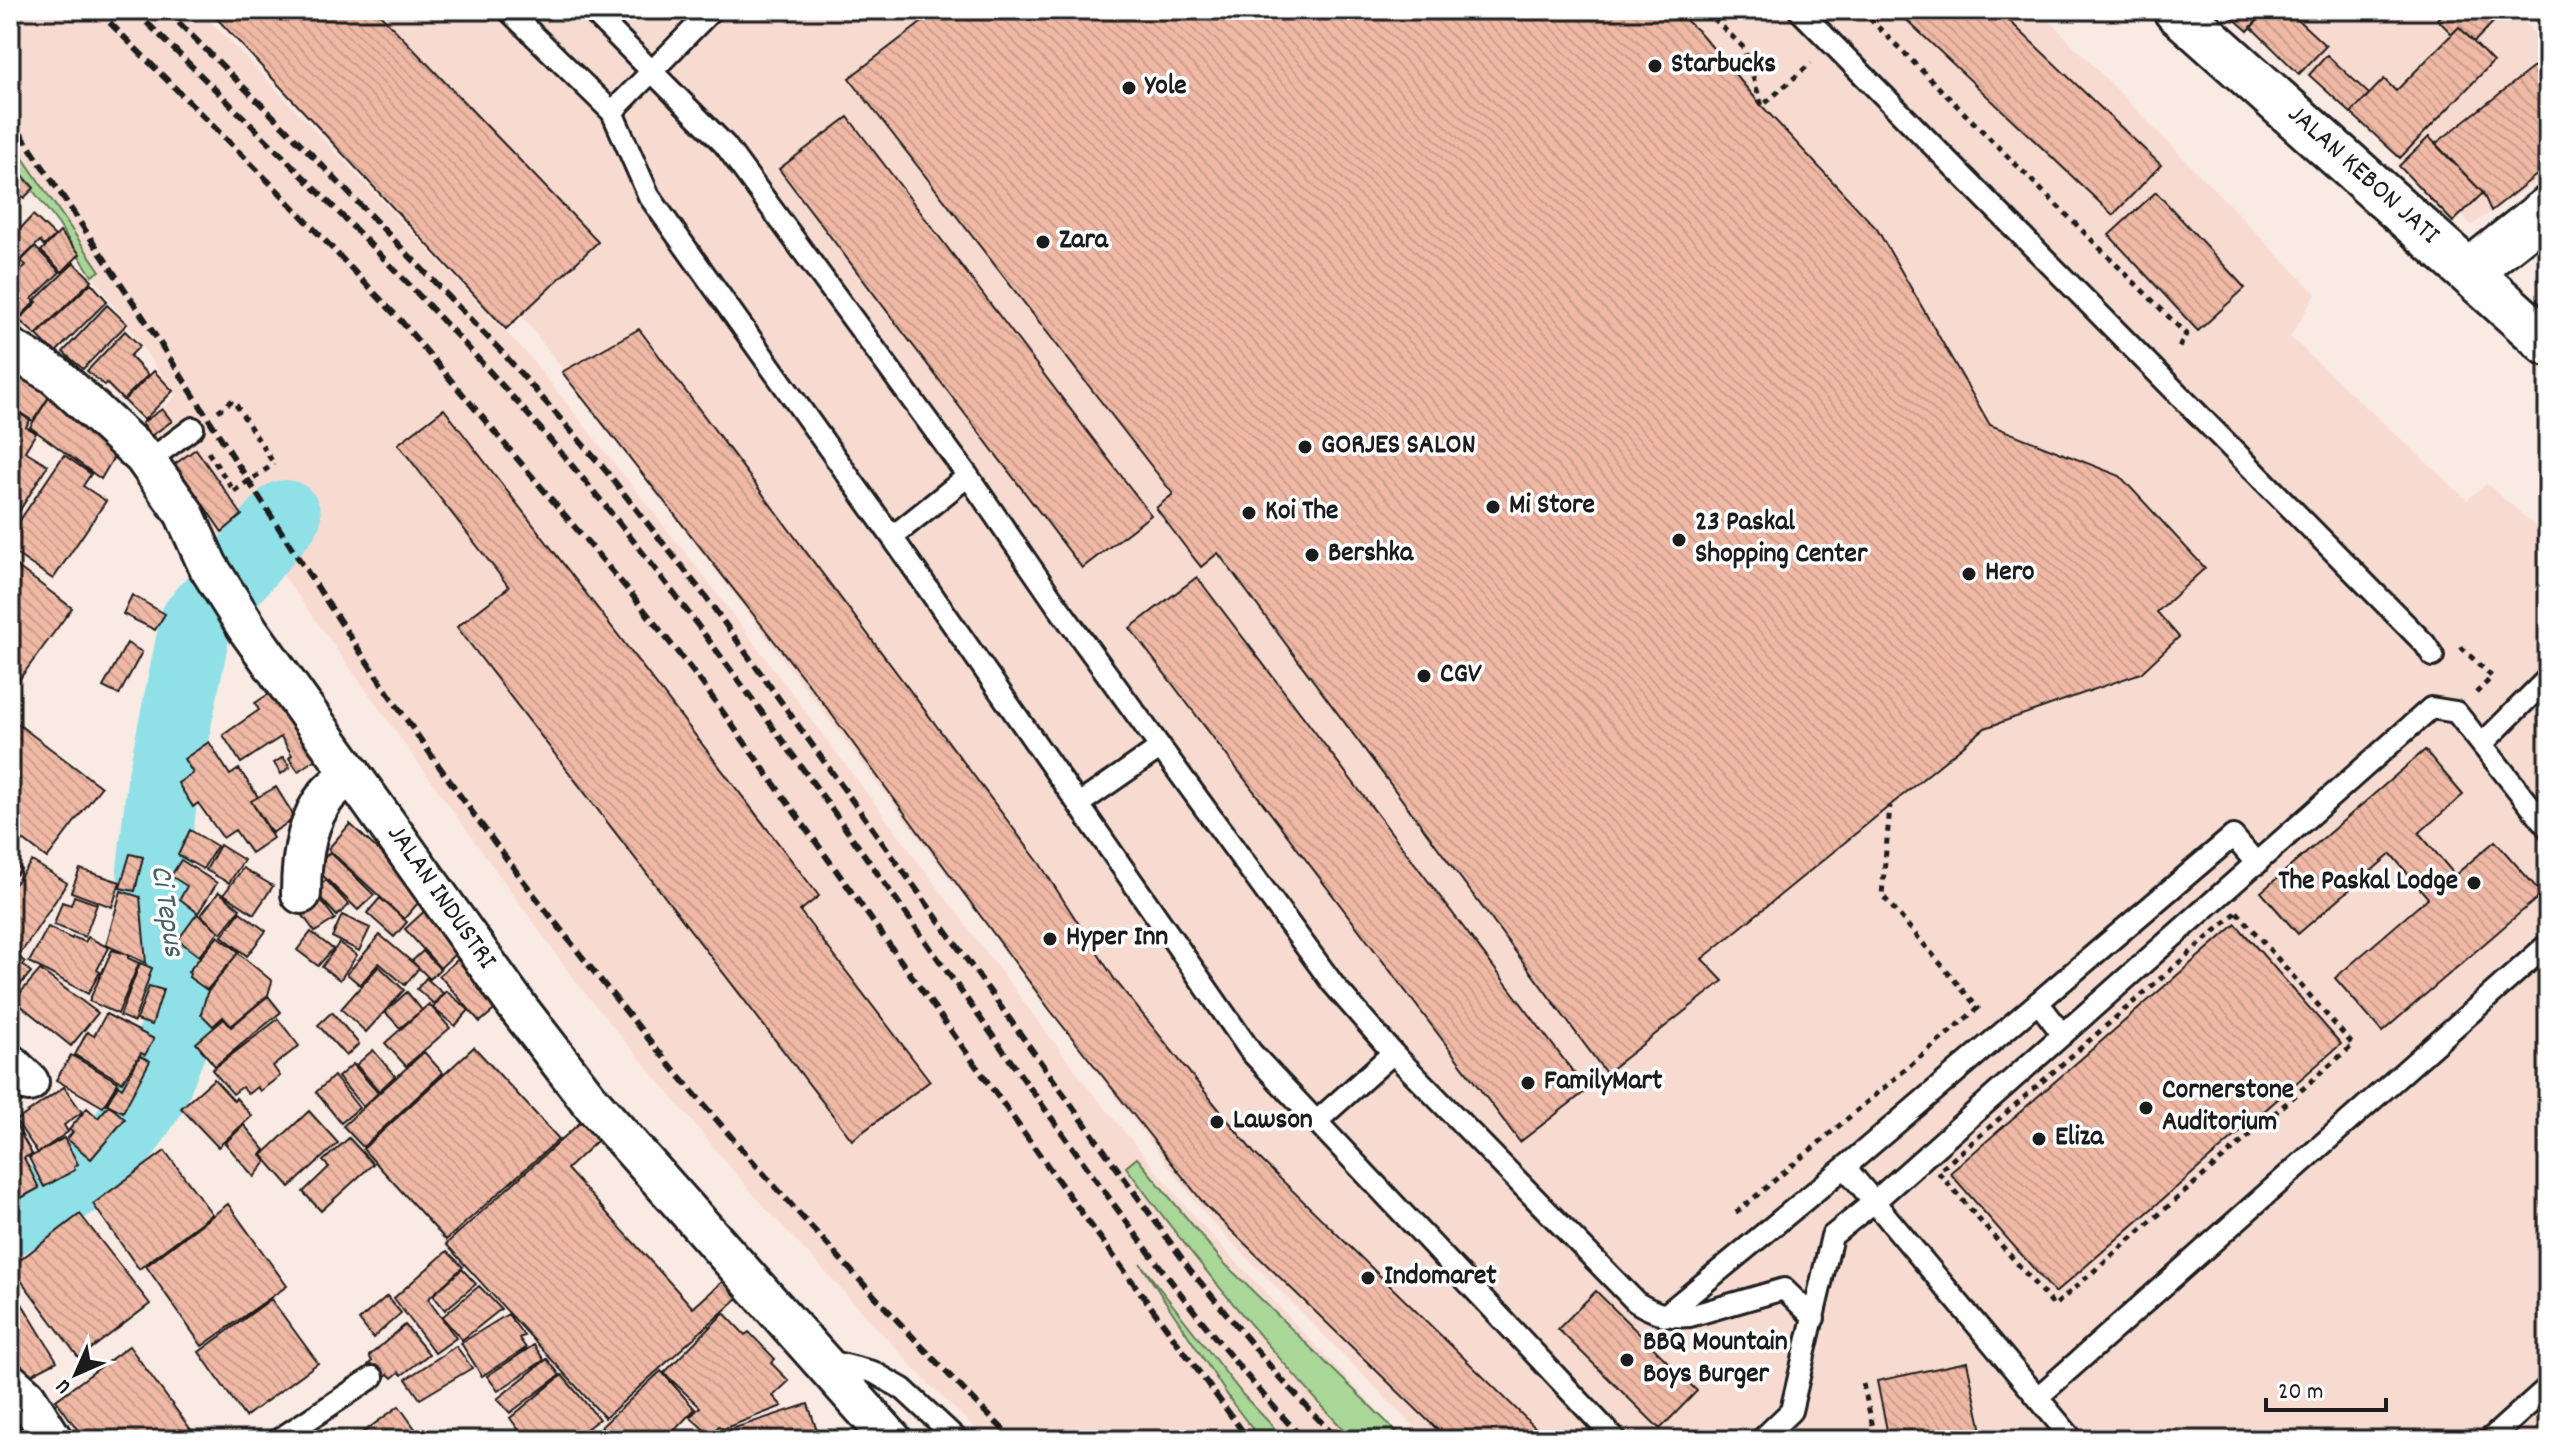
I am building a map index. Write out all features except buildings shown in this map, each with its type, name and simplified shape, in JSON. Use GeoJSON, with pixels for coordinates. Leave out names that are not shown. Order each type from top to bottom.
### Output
{"type":"FeatureCollection","features":[{"type":"Feature","properties":{"kind":"main road","name":"JALAN KEBON JATI"},"geometry":{"type":"LineString","coordinates":[[2176,10],[2548,343]]}},
{"type":"Feature","properties":{"kind":"main road"},"geometry":{"type":"LineString","coordinates":[[2470,271],[2548,209]]}},
{"type":"Feature","properties":{"kind":"street","name":"JALAN INDUSTRI"},"geometry":{"type":"LineString","coordinates":[[10,348],[55,375],[147,462],[184,513],[208,566],[249,631],[519,1009],[590,1101],[892,1440]]}},
{"type":"Feature","properties":{"kind":"street"},"geometry":{"type":"LineString","coordinates":[[301,894],[301,864],[315,815],[327,795],[351,773]]}},
{"type":"Feature","properties":{"kind":"street"},"geometry":{"type":"LineString","coordinates":[[10,1383],[26,1397],[53,1440]]}},
{"type":"Feature","properties":{"kind":"lane"},"geometry":{"type":"LineString","coordinates":[[508,10],[612,112],[649,196],[892,537],[1251,1052],[1616,1440]]}},
{"type":"Feature","properties":{"kind":"lane"},"geometry":{"type":"LineString","coordinates":[[591,10],[725,145],[968,476],[1056,604],[1333,984],[1393,1053],[1636,1302],[1664,1316],[1690,1316],[1784,1289],[1814,1318]]}},
{"type":"Feature","properties":{"kind":"lane"},"geometry":{"type":"LineString","coordinates":[[612,112],[712,10]]}},
{"type":"Feature","properties":{"kind":"lane"},"geometry":{"type":"LineString","coordinates":[[1799,10],[2369,586],[2433,656]]}},
{"type":"Feature","properties":{"kind":"lane"},"geometry":{"type":"LineString","coordinates":[[147,462],[193,428]]}},
{"type":"Feature","properties":{"kind":"lane"},"geometry":{"type":"LineString","coordinates":[[892,537],[968,476]]}},
{"type":"Feature","properties":{"kind":"lane"},"geometry":{"type":"LineString","coordinates":[[2482,744],[2548,678]]}},
{"type":"Feature","properties":{"kind":"lane"},"geometry":{"type":"LineString","coordinates":[[1761,1440],[1791,1411],[1832,1236],[2431,708],[2456,712],[2548,828]]}},
{"type":"Feature","properties":{"kind":"lane"},"geometry":{"type":"LineString","coordinates":[[1079,804],[1161,747]]}},
{"type":"Feature","properties":{"kind":"lane"},"geometry":{"type":"LineString","coordinates":[[1664,1316],[1845,1167],[2233,836],[2257,864]]}},
{"type":"Feature","properties":{"kind":"lane"},"geometry":{"type":"LineString","coordinates":[[2038,1397],[2548,944]]}},
{"type":"Feature","properties":{"kind":"lane"},"geometry":{"type":"LineString","coordinates":[[2038,1002],[2063,1035]]}},
{"type":"Feature","properties":{"kind":"lane"},"geometry":{"type":"LineString","coordinates":[[1316,1122],[1393,1053]]}},
{"type":"Feature","properties":{"kind":"lane"},"geometry":{"type":"LineString","coordinates":[[1845,1167],[2073,1440]]}},
{"type":"Feature","properties":{"kind":"lane"},"geometry":{"type":"LineString","coordinates":[[817,1358],[873,1372],[903,1389],[958,1440]]}},
{"type":"Feature","properties":{"kind":"lane"},"geometry":{"type":"LineString","coordinates":[[278,1440],[373,1377]]}},
{"type":"Feature","properties":{"kind":"lane"},"geometry":{"type":"LineString","coordinates":[[2489,1440],[2548,1387]]}},
{"type":"Feature","properties":{"kind":"path"},"geometry":{"type":"LineString","coordinates":[[1705,10],[1744,48],[1762,106],[1865,15]]}},
{"type":"Feature","properties":{"kind":"path"},"geometry":{"type":"LineString","coordinates":[[193,428],[234,491],[274,464],[233,400]]}},
{"type":"Feature","properties":{"kind":"path"},"geometry":{"type":"LineString","coordinates":[[1726,1221],[1978,1008],[1882,895],[1890,806]]}},
{"type":"Feature","properties":{"kind":"path"},"geometry":{"type":"LineString","coordinates":[[2237,912],[2353,1045],[2054,1306],[1938,1172],[2071,1056],[2237,912]]}},
{"type":"Feature","properties":{"kind":"path"},"geometry":{"type":"LineString","coordinates":[[1863,1384],[1876,1440]]}},
{"type":"Feature","properties":{"kind":"shaded area"},"geometry":{"type":"Polygon","coordinates":[[[10,10],[199,10],[229,40],[529,356],[700,571],[1090,1090],[1198,1221],[1405,1440],[987,1440],[931,1386],[751,1192],[576,982],[247,525],[219,542],[138,429],[176,396],[10,155],[10,10]]]}},
{"type":"Feature","properties":{"kind":"shaded area"},"geometry":{"type":"Polygon","coordinates":[[[230,10],[2039,10],[2316,294],[2290,337],[2467,500],[2487,484],[2548,537],[2548,1440],[1427,1440],[1209,1219],[500,287],[230,10]]]}},
{"type":"Feature","properties":{"kind":"shaded area"},"geometry":{"type":"Polygon","coordinates":[[[2236,10],[2512,10],[2548,48],[2548,173],[2472,225],[2236,10]]]}},
{"type":"Feature","properties":{"kind":"green space"},"geometry":{"type":"Polygon","coordinates":[[[10,139],[100,271],[92,276],[59,225],[10,160],[10,139]]]}},
{"type":"Feature","properties":{"kind":"green space"},"geometry":{"type":"Polygon","coordinates":[[[1137,1158],[1223,1262],[1405,1440],[1352,1439],[1235,1306],[1152,1203],[1126,1167],[1137,1158]]]}},
{"type":"Feature","properties":{"kind":"green space"},"geometry":{"type":"Polygon","coordinates":[[[1140,1263],[1243,1395],[1286,1440],[1261,1440],[1234,1405],[1140,1263]]]}},
{"type":"Feature","properties":{"kind":"waterway","name":"Ci Tepus"},"geometry":{"type":"LineString","coordinates":[[10,1220],[89,1174],[125,1134],[150,1096],[184,1013],[153,870],[163,782],[196,622],[285,516]]}},
{"type":"Feature","properties":{"kind":"railway"},"geometry":{"type":"LineString","coordinates":[[97,10],[279,192],[401,321],[633,596],[702,683],[1062,1186],[1249,1440]]}},
{"type":"Feature","properties":{"kind":"railway"},"geometry":{"type":"LineString","coordinates":[[134,10],[410,286],[542,430],[605,505],[758,707],[1161,1268],[1230,1356],[1304,1440]]}},
{"type":"Feature","properties":{"kind":"railway"},"geometry":{"type":"LineString","coordinates":[[166,10],[311,154],[502,352],[606,471],[705,596],[1191,1271],[1280,1378],[1338,1440]]}},
{"type":"Feature","properties":{"kind":"railway"},"geometry":{"type":"LineString","coordinates":[[10,118],[349,635],[520,876],[624,1010],[733,1139],[887,1310],[1014,1440]]}},
{"type":"Feature","properties":{"kind":"place","name":"Starbucks"},"geometry":{"type":"Point","coordinates":[1655,66]}},
{"type":"Feature","properties":{"kind":"place","name":"Yole"},"geometry":{"type":"Point","coordinates":[1129,88]}},
{"type":"Feature","properties":{"kind":"place","name":"Zara"},"geometry":{"type":"Point","coordinates":[1043,242]}},
{"type":"Feature","properties":{"kind":"place","name":"GORJES SALON"},"geometry":{"type":"Point","coordinates":[1305,447]}},
{"type":"Feature","properties":{"kind":"place","name":"Mi Store"},"geometry":{"type":"Point","coordinates":[1493,507]}},
{"type":"Feature","properties":{"kind":"place","name":"Koi The"},"geometry":{"type":"Point","coordinates":[1249,513]}},
{"type":"Feature","properties":{"kind":"place","name":"23 Paskal Shopping Center"},"geometry":{"type":"Point","coordinates":[1679,540]}},
{"type":"Feature","properties":{"kind":"place","name":"Bershka"},"geometry":{"type":"Point","coordinates":[1312,555]}},
{"type":"Feature","properties":{"kind":"place","name":"Hero"},"geometry":{"type":"Point","coordinates":[1969,574]}},
{"type":"Feature","properties":{"kind":"place","name":"CGV"},"geometry":{"type":"Point","coordinates":[1424,676]}},
{"type":"Feature","properties":{"kind":"place","name":"The Paskal Lodge"},"geometry":{"type":"Point","coordinates":[2474,883]}},
{"type":"Feature","properties":{"kind":"place","name":"Hyper Inn"},"geometry":{"type":"Point","coordinates":[1050,939]}},
{"type":"Feature","properties":{"kind":"place","name":"FamilyMart"},"geometry":{"type":"Point","coordinates":[1528,1083]}},
{"type":"Feature","properties":{"kind":"place","name":"Cornerstone Auditorium"},"geometry":{"type":"Point","coordinates":[2146,1108]}},
{"type":"Feature","properties":{"kind":"place","name":"Lawson"},"geometry":{"type":"Point","coordinates":[1217,1122]}},
{"type":"Feature","properties":{"kind":"place","name":"Eliza"},"geometry":{"type":"Point","coordinates":[2039,1139]}},
{"type":"Feature","properties":{"kind":"place","name":"Indomaret"},"geometry":{"type":"Point","coordinates":[1368,1278]}},
{"type":"Feature","properties":{"kind":"place","name":"BBQ Mountain Boys Burger"},"geometry":{"type":"Point","coordinates":[1627,1360]}}]}
